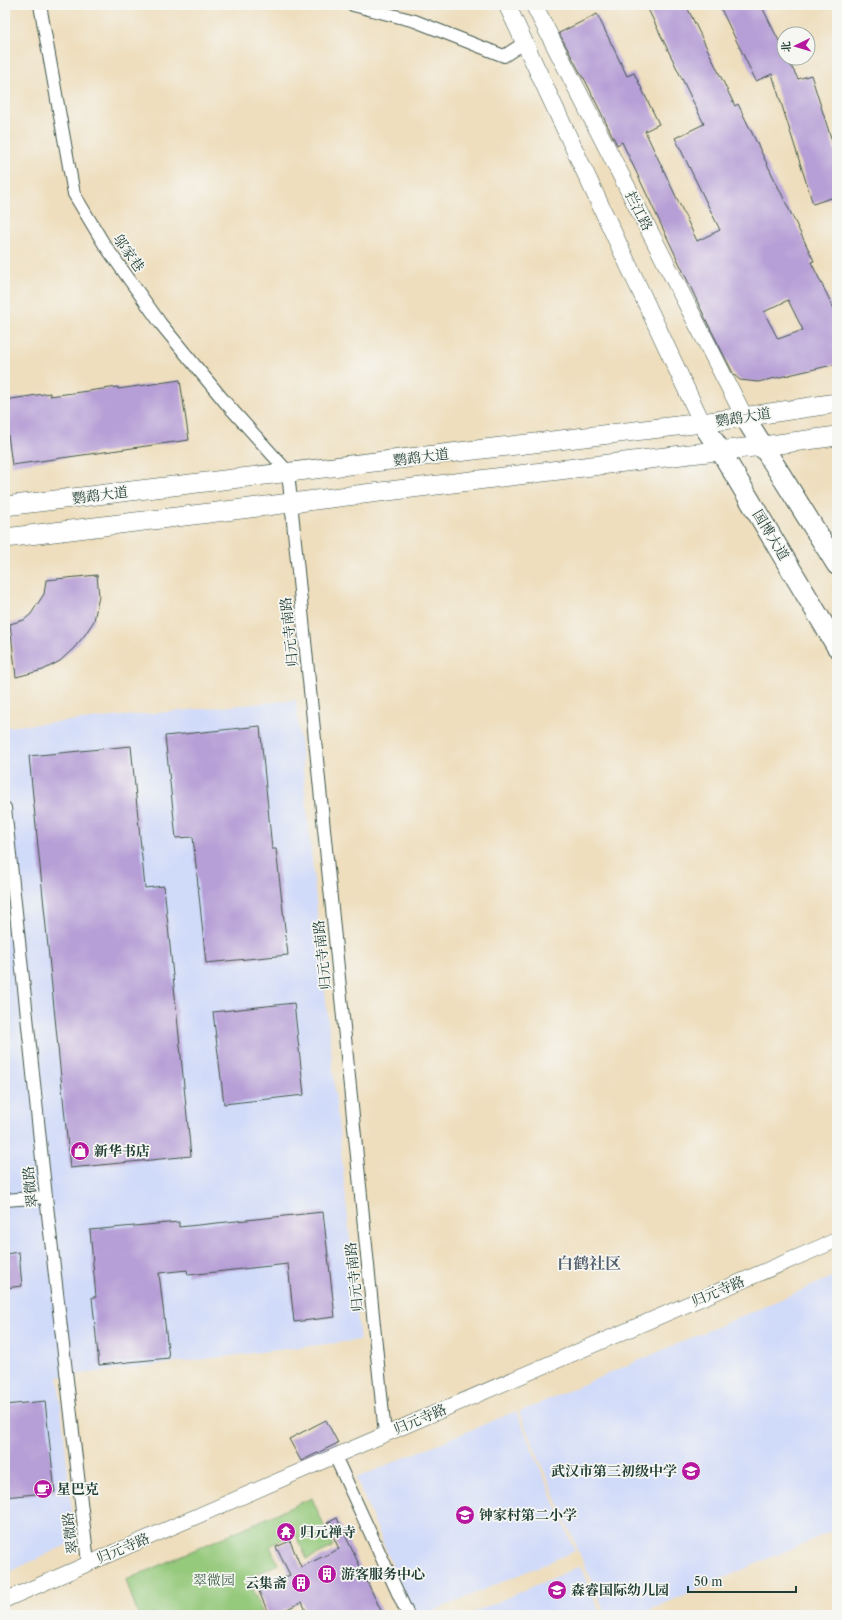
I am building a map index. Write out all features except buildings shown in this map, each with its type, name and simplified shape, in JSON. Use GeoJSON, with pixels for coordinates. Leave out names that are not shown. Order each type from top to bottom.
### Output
{"type":"FeatureCollection","features":[{"type":"Feature","properties":{"kind":"highway"},"geometry":{"type":"LineString","coordinates":[[744,416],[837,565]]}},
{"type":"Feature","properties":{"kind":"highway","name":"国博大道"},"geometry":{"type":"LineString","coordinates":[[702,423],[720,450],[837,647]]}},
{"type":"Feature","properties":{"kind":"main road"},"geometry":{"type":"LineString","coordinates":[[507,5],[702,423]]}},
{"type":"Feature","properties":{"kind":"main road"},"geometry":{"type":"LineString","coordinates":[[524,43],[536,7]]}},
{"type":"Feature","properties":{"kind":"main road","name":"拦江路"},"geometry":{"type":"LineString","coordinates":[[536,7],[744,416]]}},
{"type":"Feature","properties":{"kind":"main road","name":"鹦鹉大道"},"geometry":{"type":"LineString","coordinates":[[5,506],[702,423],[837,403]]}},
{"type":"Feature","properties":{"kind":"main road","name":"鹦鹉大道"},"geometry":{"type":"LineString","coordinates":[[5,538],[837,436]]}},
{"type":"Feature","properties":{"kind":"street","name":"邬家巷"},"geometry":{"type":"LineString","coordinates":[[40,5],[74,194],[104,244],[161,324],[225,402],[288,472]]}},
{"type":"Feature","properties":{"kind":"street"},"geometry":{"type":"LineString","coordinates":[[354,5],[415,21],[504,56],[524,43]]}},
{"type":"Feature","properties":{"kind":"street","name":"归元寺南路"},"geometry":{"type":"LineString","coordinates":[[288,472],[385,1434]]}},
{"type":"Feature","properties":{"kind":"street","name":"翠微路"},"geometry":{"type":"LineString","coordinates":[[5,808],[46,1197],[88,1563]]}},
{"type":"Feature","properties":{"kind":"street"},"geometry":{"type":"LineString","coordinates":[[5,1200],[46,1197]]}},
{"type":"Feature","properties":{"kind":"street","name":"归元寺路"},"geometry":{"type":"LineString","coordinates":[[5,1600],[385,1434],[837,1240]]}},
{"type":"Feature","properties":{"kind":"street"},"geometry":{"type":"LineString","coordinates":[[335,1456],[408,1615]]}},
{"type":"Feature","properties":{"kind":"shaded area"},"geometry":{"type":"Polygon","coordinates":[[[296,700],[360,1340],[58,1377],[75,1541],[5,1574],[5,727],[296,700]]]}},
{"type":"Feature","properties":{"kind":"shaded area","name":"武汉市第三初级中学"},"geometry":{"type":"Polygon","coordinates":[[[837,1275],[837,1529],[638,1615],[606,1615],[519,1412],[837,1275]]]}},
{"type":"Feature","properties":{"kind":"shaded area","name":"钟家村第二小学"},"geometry":{"type":"Polygon","coordinates":[[[516,1411],[575,1551],[424,1615],[413,1615],[356,1478],[516,1411]]]}},
{"type":"Feature","properties":{"kind":"shaded area","name":"森睿国际幼儿园"},"geometry":{"type":"Polygon","coordinates":[[[580,1566],[601,1615],[467,1615],[580,1566]]]}},
{"type":"Feature","properties":{"kind":"green space","name":"翠微园"},"geometry":{"type":"Polygon","coordinates":[[[312,1498],[333,1547],[307,1559],[295,1533],[270,1546],[278,1564],[249,1578],[263,1615],[138,1615],[126,1580],[312,1498]]]}},
{"type":"Feature","properties":{"kind":"place","name":"新华书店"},"geometry":{"type":"Point","coordinates":[80,1151]}},
{"type":"Feature","properties":{"kind":"place","name":"武汉市第三初级中学"},"geometry":{"type":"Point","coordinates":[691,1471]}},
{"type":"Feature","properties":{"kind":"place","name":"星巴克"},"geometry":{"type":"Point","coordinates":[43,1489]}},
{"type":"Feature","properties":{"kind":"place","name":"钟家村第二小学"},"geometry":{"type":"Point","coordinates":[465,1515]}},
{"type":"Feature","properties":{"kind":"place","name":"归元禅寺"},"geometry":{"type":"Point","coordinates":[286,1532]}},
{"type":"Feature","properties":{"kind":"place","name":"游客服务中心"},"geometry":{"type":"Point","coordinates":[327,1574]}},
{"type":"Feature","properties":{"kind":"place","name":"云集斋"},"geometry":{"type":"Point","coordinates":[301,1583]}},
{"type":"Feature","properties":{"kind":"place","name":"森睿国际幼儿园"},"geometry":{"type":"Point","coordinates":[557,1590]}},
{"type":"Feature","properties":{"kind":"district","name":"白鹤社区"},"geometry":{"type":"Point","coordinates":[589,1263]}}]}
